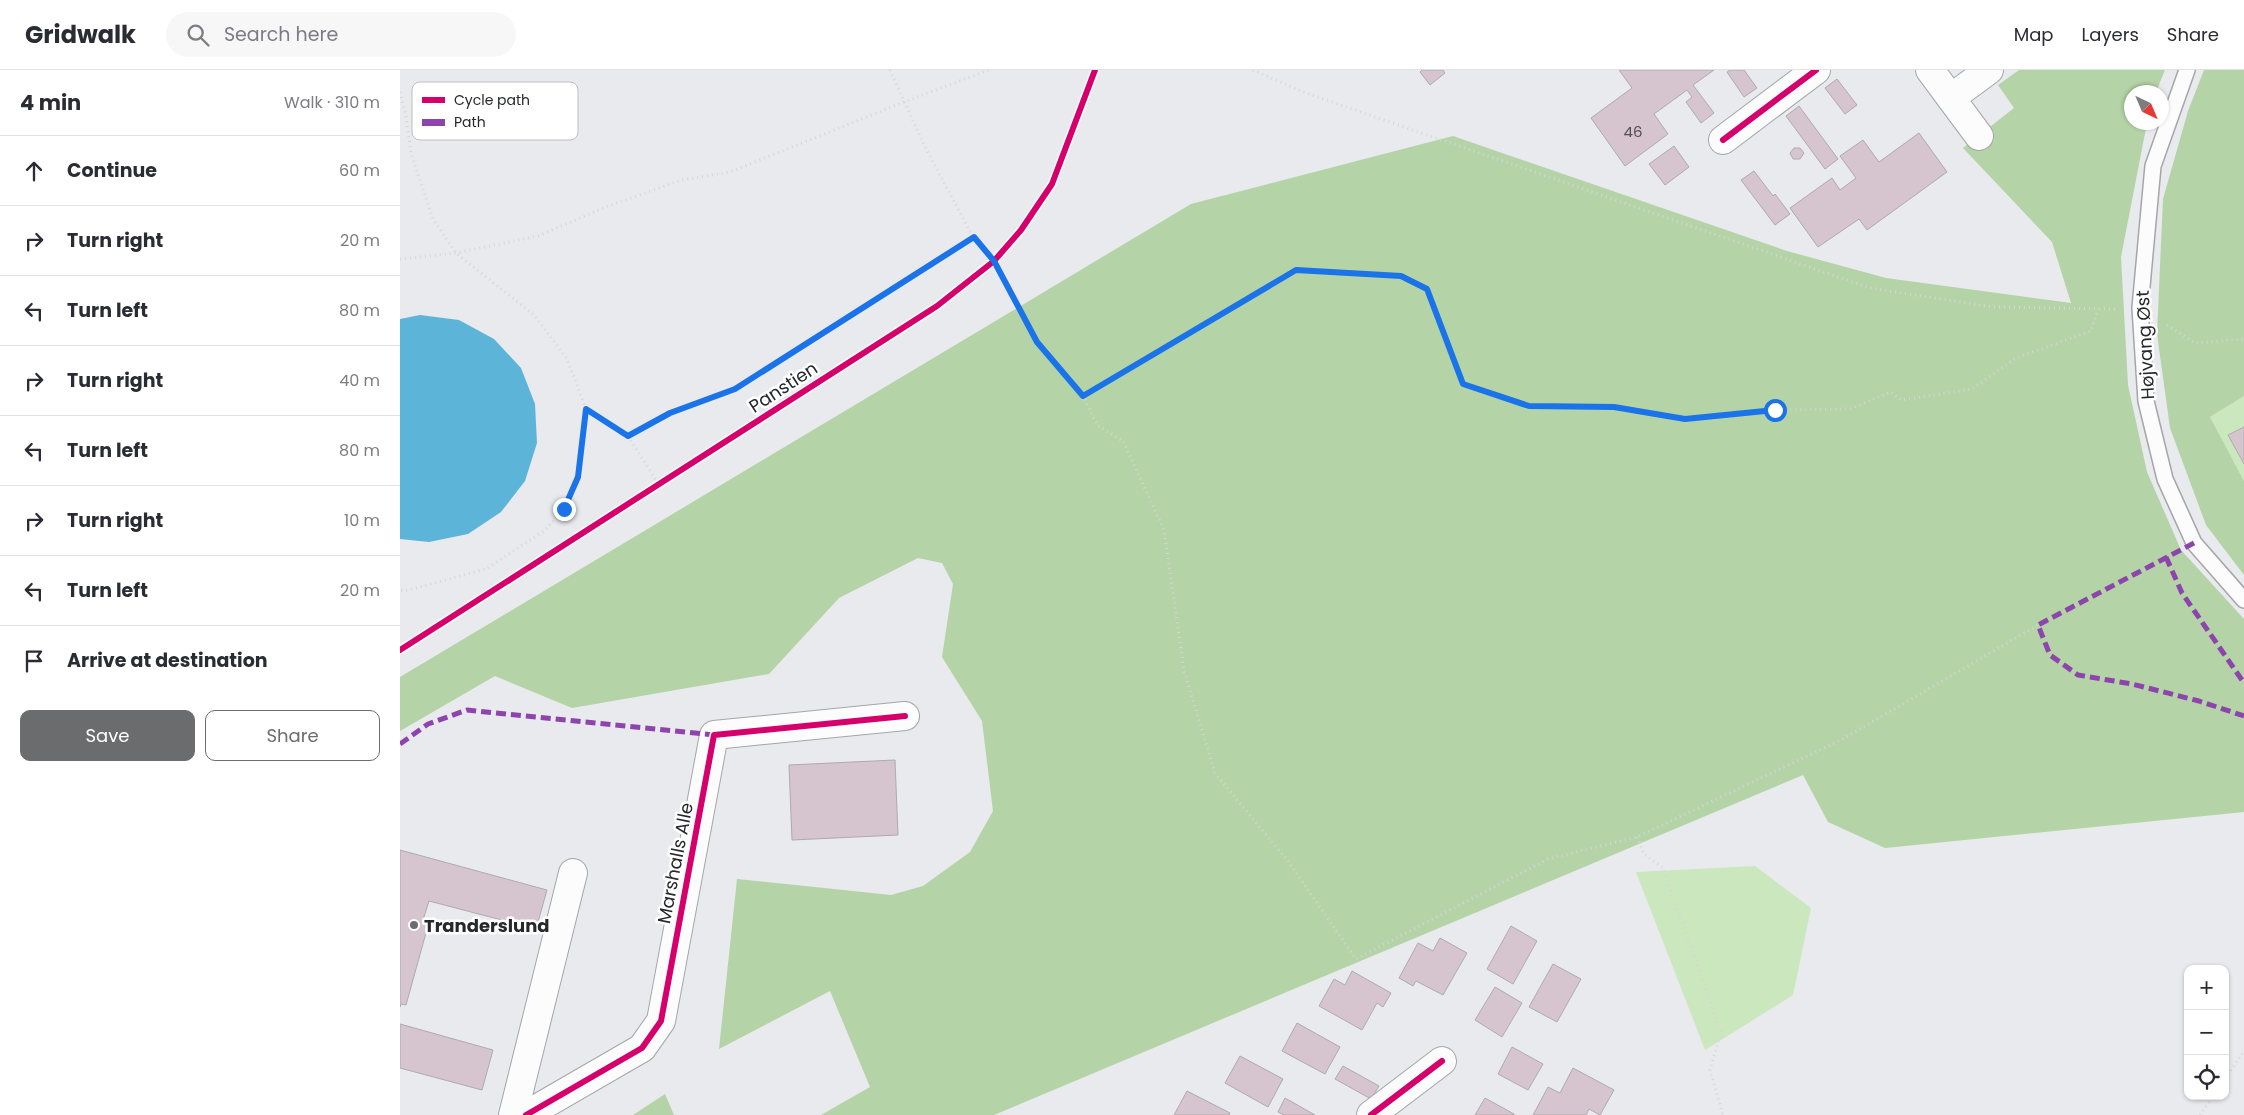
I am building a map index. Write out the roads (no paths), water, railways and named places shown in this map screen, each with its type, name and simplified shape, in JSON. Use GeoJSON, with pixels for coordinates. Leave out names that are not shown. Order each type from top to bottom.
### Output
{"type":"FeatureCollection","features":[{"type":"Feature","properties":{"kind":"street"},"geometry":{"type":"LineString","coordinates":[[1723,140],[1816,70]]}},
{"type":"Feature","properties":{"kind":"street"},"geometry":{"type":"LineString","coordinates":[[1930,70],[1979,136]]}},
{"type":"Feature","properties":{"kind":"street"},"geometry":{"type":"LineString","coordinates":[[1951,98],[1989,70]]}},
{"type":"Feature","properties":{"kind":"street","name":"Marshalls Alle"},"geometry":{"type":"LineString","coordinates":[[526,1115],[642,1048],[661,1020],[714,735],[905,716]]}},
{"type":"Feature","properties":{"kind":"street"},"geometry":{"type":"LineString","coordinates":[[513,1115],[572,873]]}},
{"type":"Feature","properties":{"kind":"street"},"geometry":{"type":"LineString","coordinates":[[1371,1115],[1442,1061]]}},
{"type":"Feature","properties":{"kind":"lane","name":"Højvang Øst"},"geometry":{"type":"LineString","coordinates":[[2188,70],[2153,166],[2140,308],[2146,401],[2165,479],[2194,543],[2244,600]]}},
{"type":"Feature","properties":{"kind":"water"},"geometry":{"type":"Polygon","coordinates":[[[420,315],[459,320],[494,339],[521,368],[535,404],[537,443],[525,481],[501,512],[468,534],[429,542],[400,539],[400,319],[420,315]]]}},
{"type":"Feature","properties":{"kind":"place","name":"Tranderslund"},"geometry":{"type":"Point","coordinates":[414,925]}}]}
